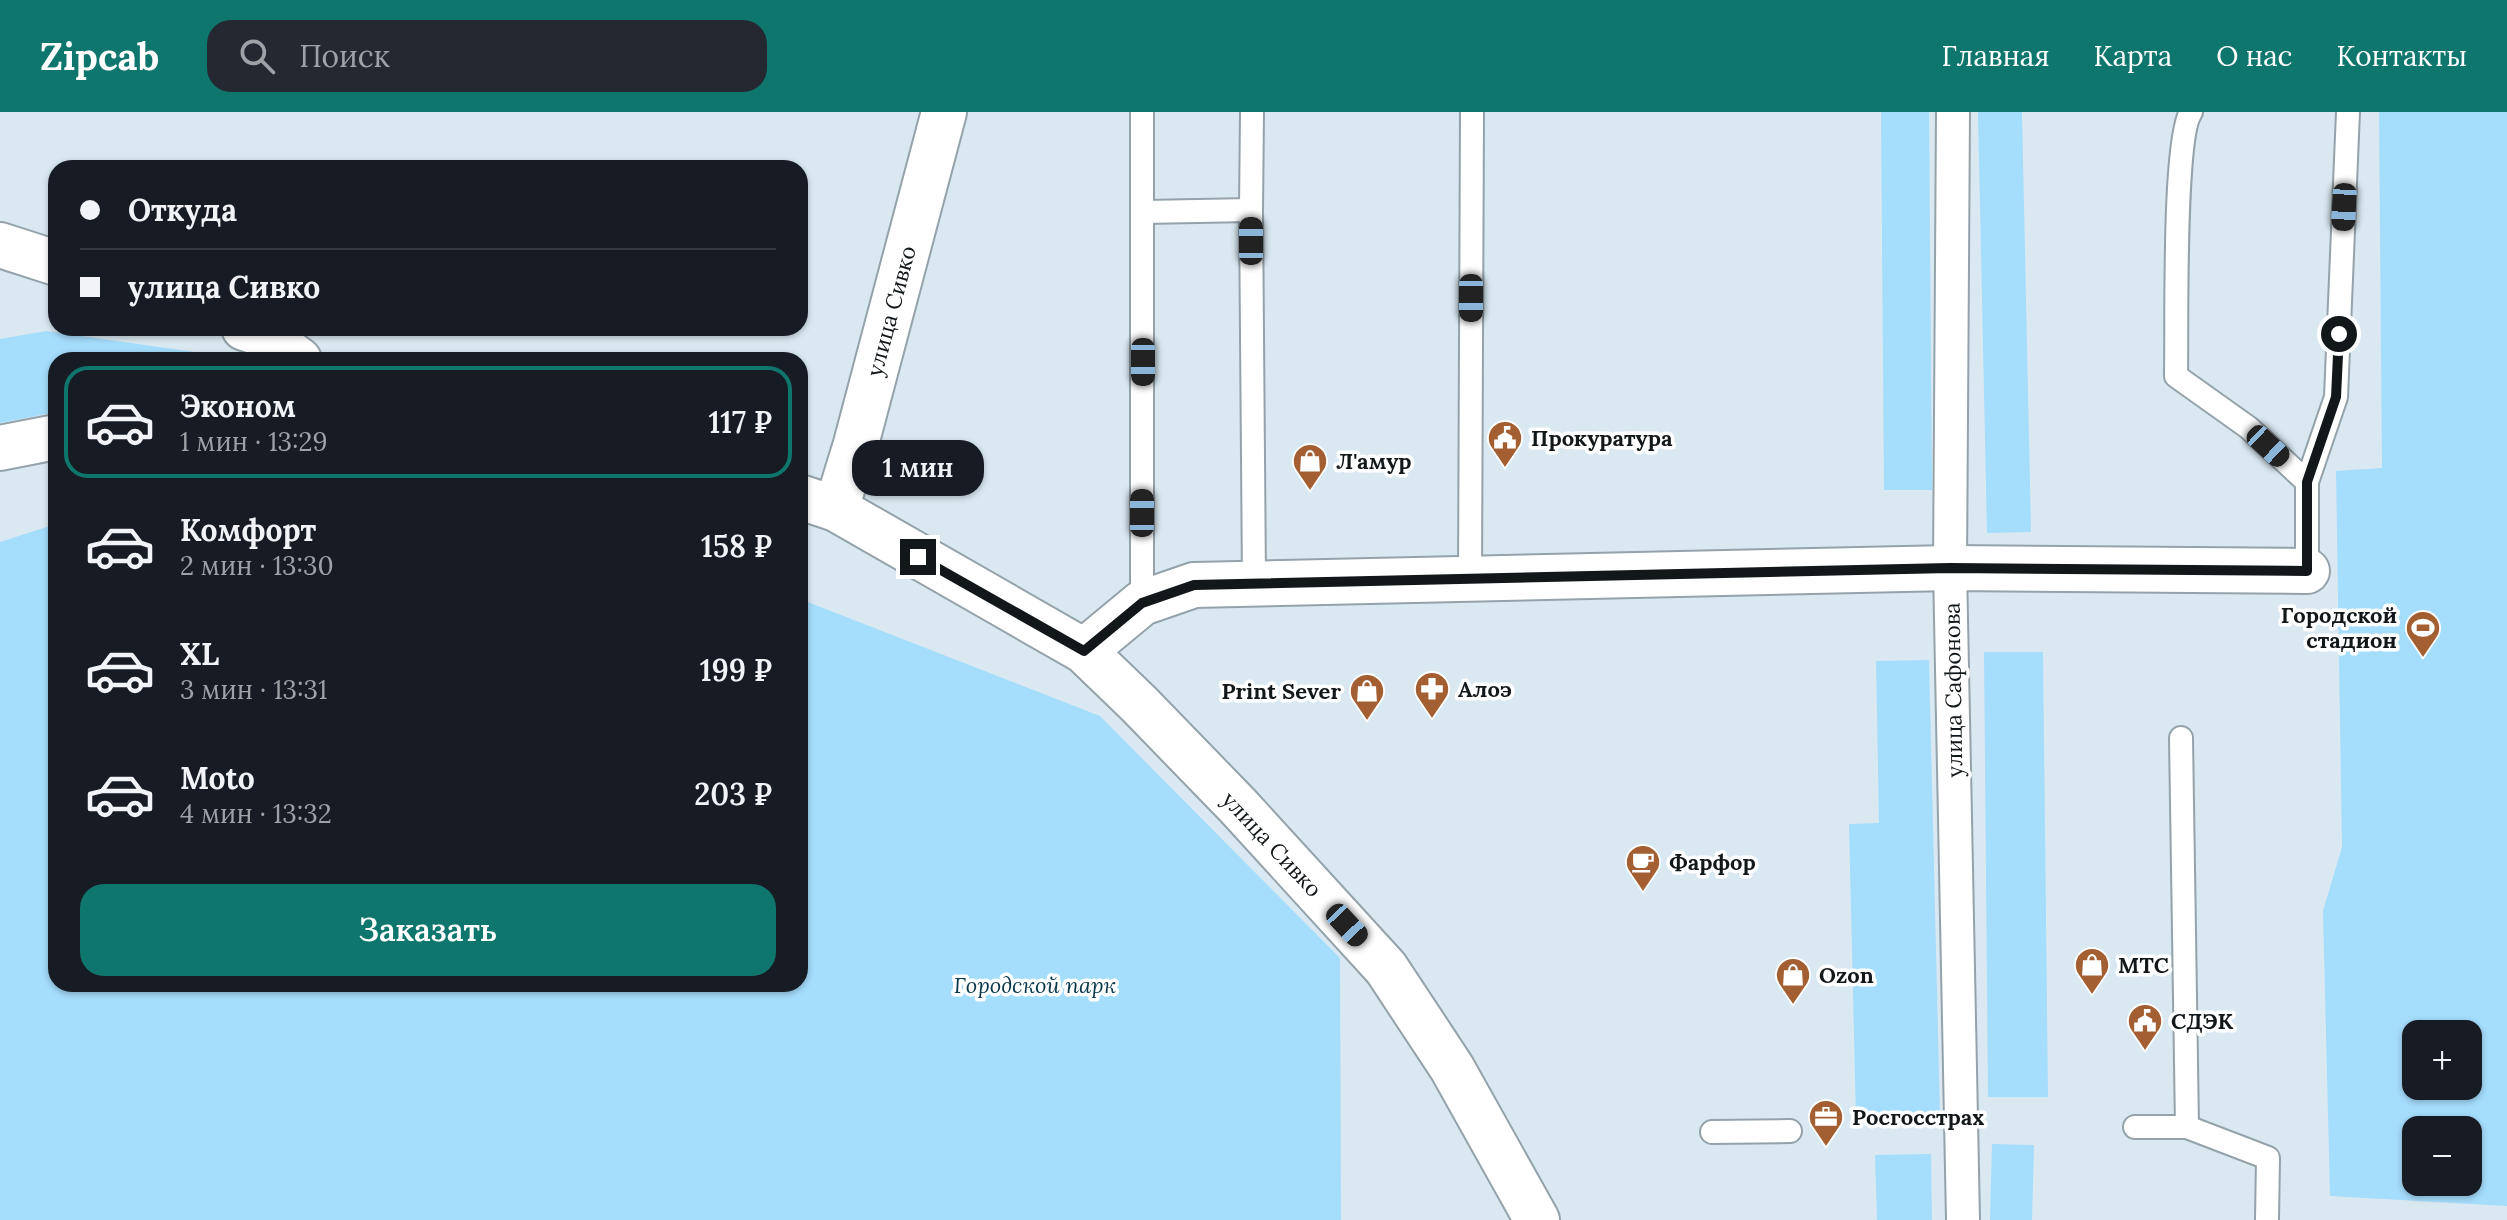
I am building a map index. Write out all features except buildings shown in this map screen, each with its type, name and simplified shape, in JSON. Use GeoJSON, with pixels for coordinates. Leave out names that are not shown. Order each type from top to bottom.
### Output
{"type":"FeatureCollection","features":[{"type":"Feature","properties":{"kind":"street","name":"улица Сивко"},"geometry":{"type":"LineString","coordinates":[[944,112],[856,444],[818,503],[1084,651],[1139,704],[1238,806],[1386,968],[1452,1068],[1537,1220]]}},
{"type":"Feature","properties":{"kind":"street","name":"улица Сафонова"},"geometry":{"type":"LineString","coordinates":[[1953,112],[1950,568],[1963,1220]]}},
{"type":"Feature","properties":{"kind":"street"},"geometry":{"type":"LineString","coordinates":[[0,245],[48,260]]}},
{"type":"Feature","properties":{"kind":"street"},"geometry":{"type":"LineString","coordinates":[[266,336],[288,352]]}},
{"type":"Feature","properties":{"kind":"street"},"geometry":{"type":"LineString","coordinates":[[0,448],[48,439]]}},
{"type":"Feature","properties":{"kind":"street"},"geometry":{"type":"LineString","coordinates":[[1084,651],[1142,603],[1194,585],[1950,568],[2307,571]]}},
{"type":"Feature","properties":{"kind":"lane"},"geometry":{"type":"LineString","coordinates":[[1142,112],[1142,603]]}},
{"type":"Feature","properties":{"kind":"lane"},"geometry":{"type":"LineString","coordinates":[[1252,112],[1254,582]]}},
{"type":"Feature","properties":{"kind":"lane"},"geometry":{"type":"LineString","coordinates":[[1470,578],[1472,112]]}},
{"type":"Feature","properties":{"kind":"lane"},"geometry":{"type":"LineString","coordinates":[[2191,112],[2186,120],[2181,168],[2176,376],[2249,428],[2307,482]]}},
{"type":"Feature","properties":{"kind":"lane"},"geometry":{"type":"LineString","coordinates":[[2307,571],[2307,482],[2336,397],[2348,112]]}},
{"type":"Feature","properties":{"kind":"lane"},"geometry":{"type":"LineString","coordinates":[[1144,212],[1251,210]]}},
{"type":"Feature","properties":{"kind":"lane"},"geometry":{"type":"LineString","coordinates":[[2181,738],[2187,1127]]}},
{"type":"Feature","properties":{"kind":"lane"},"geometry":{"type":"LineString","coordinates":[[2135,1127],[2187,1127],[2268,1158],[2267,1220]]}},
{"type":"Feature","properties":{"kind":"lane"},"geometry":{"type":"LineString","coordinates":[[1712,1132],[1790,1131]]}},
{"type":"Feature","properties":{"kind":"green space"},"geometry":{"type":"Polygon","coordinates":[[[1881,112],[1929,112],[1932,490],[1884,490],[1881,112]]]}},
{"type":"Feature","properties":{"kind":"green space"},"geometry":{"type":"Polygon","coordinates":[[[1978,112],[2022,112],[2031,532],[1987,533],[1978,112]]]}},
{"type":"Feature","properties":{"kind":"green space","name":"Городской стадион"},"geometry":{"type":"Polygon","coordinates":[[[2379,112],[2507,112],[2507,1206],[2330,1196],[2323,911],[2342,847],[2336,471],[2382,468],[2379,112]]]}},
{"type":"Feature","properties":{"kind":"green space"},"geometry":{"type":"Polygon","coordinates":[[[46,331],[48,336],[81,336],[195,352],[48,352],[48,414],[0,423],[0,339],[46,331]]]}},
{"type":"Feature","properties":{"kind":"green space","name":"Городской парк"},"geometry":{"type":"Polygon","coordinates":[[[48,527],[48,992],[808,992],[808,602],[1100,716],[1340,958],[1341,1220],[0,1220],[0,542],[48,527]]]}},
{"type":"Feature","properties":{"kind":"green space"},"geometry":{"type":"Polygon","coordinates":[[[1984,652],[2043,652],[2048,1097],[1988,1097],[1984,652]]]}},
{"type":"Feature","properties":{"kind":"green space"},"geometry":{"type":"Polygon","coordinates":[[[1929,660],[1940,1116],[1856,1118],[1849,824],[1879,823],[1876,661],[1929,660]]]}},
{"type":"Feature","properties":{"kind":"green space"},"geometry":{"type":"Polygon","coordinates":[[[1992,1144],[2034,1145],[2032,1220],[1990,1220],[1992,1144]]]}},
{"type":"Feature","properties":{"kind":"green space"},"geometry":{"type":"Polygon","coordinates":[[[1931,1154],[1932,1220],[1877,1220],[1875,1155],[1931,1154]]]}},
{"type":"Feature","properties":{"kind":"place","name":"Прокуратура"},"geometry":{"type":"Point","coordinates":[1505,469]}},
{"type":"Feature","properties":{"kind":"place","name":"Л'амур"},"geometry":{"type":"Point","coordinates":[1310,492]}},
{"type":"Feature","properties":{"kind":"place","name":"Городской стадион"},"geometry":{"type":"Point","coordinates":[2423,659]}},
{"type":"Feature","properties":{"kind":"place","name":"Алоэ"},"geometry":{"type":"Point","coordinates":[1432,720]}},
{"type":"Feature","properties":{"kind":"place","name":"Print Sever"},"geometry":{"type":"Point","coordinates":[1367,722]}},
{"type":"Feature","properties":{"kind":"place","name":"Фарфор"},"geometry":{"type":"Point","coordinates":[1643,893]}},
{"type":"Feature","properties":{"kind":"place","name":"МТС"},"geometry":{"type":"Point","coordinates":[2092,996]}},
{"type":"Feature","properties":{"kind":"place","name":"Ozon"},"geometry":{"type":"Point","coordinates":[1793,1006]}},
{"type":"Feature","properties":{"kind":"place","name":"СДЭК"},"geometry":{"type":"Point","coordinates":[2145,1052]}},
{"type":"Feature","properties":{"kind":"place","name":"Росгосстрах"},"geometry":{"type":"Point","coordinates":[1826,1148]}},
{"type":"Feature","properties":{"kind":"route"},"geometry":{"type":"LineString","coordinates":[[918,557],[1084,651],[1142,603],[1194,585],[1950,568],[2307,571],[2307,482],[2336,397],[2339,334]]}}]}
